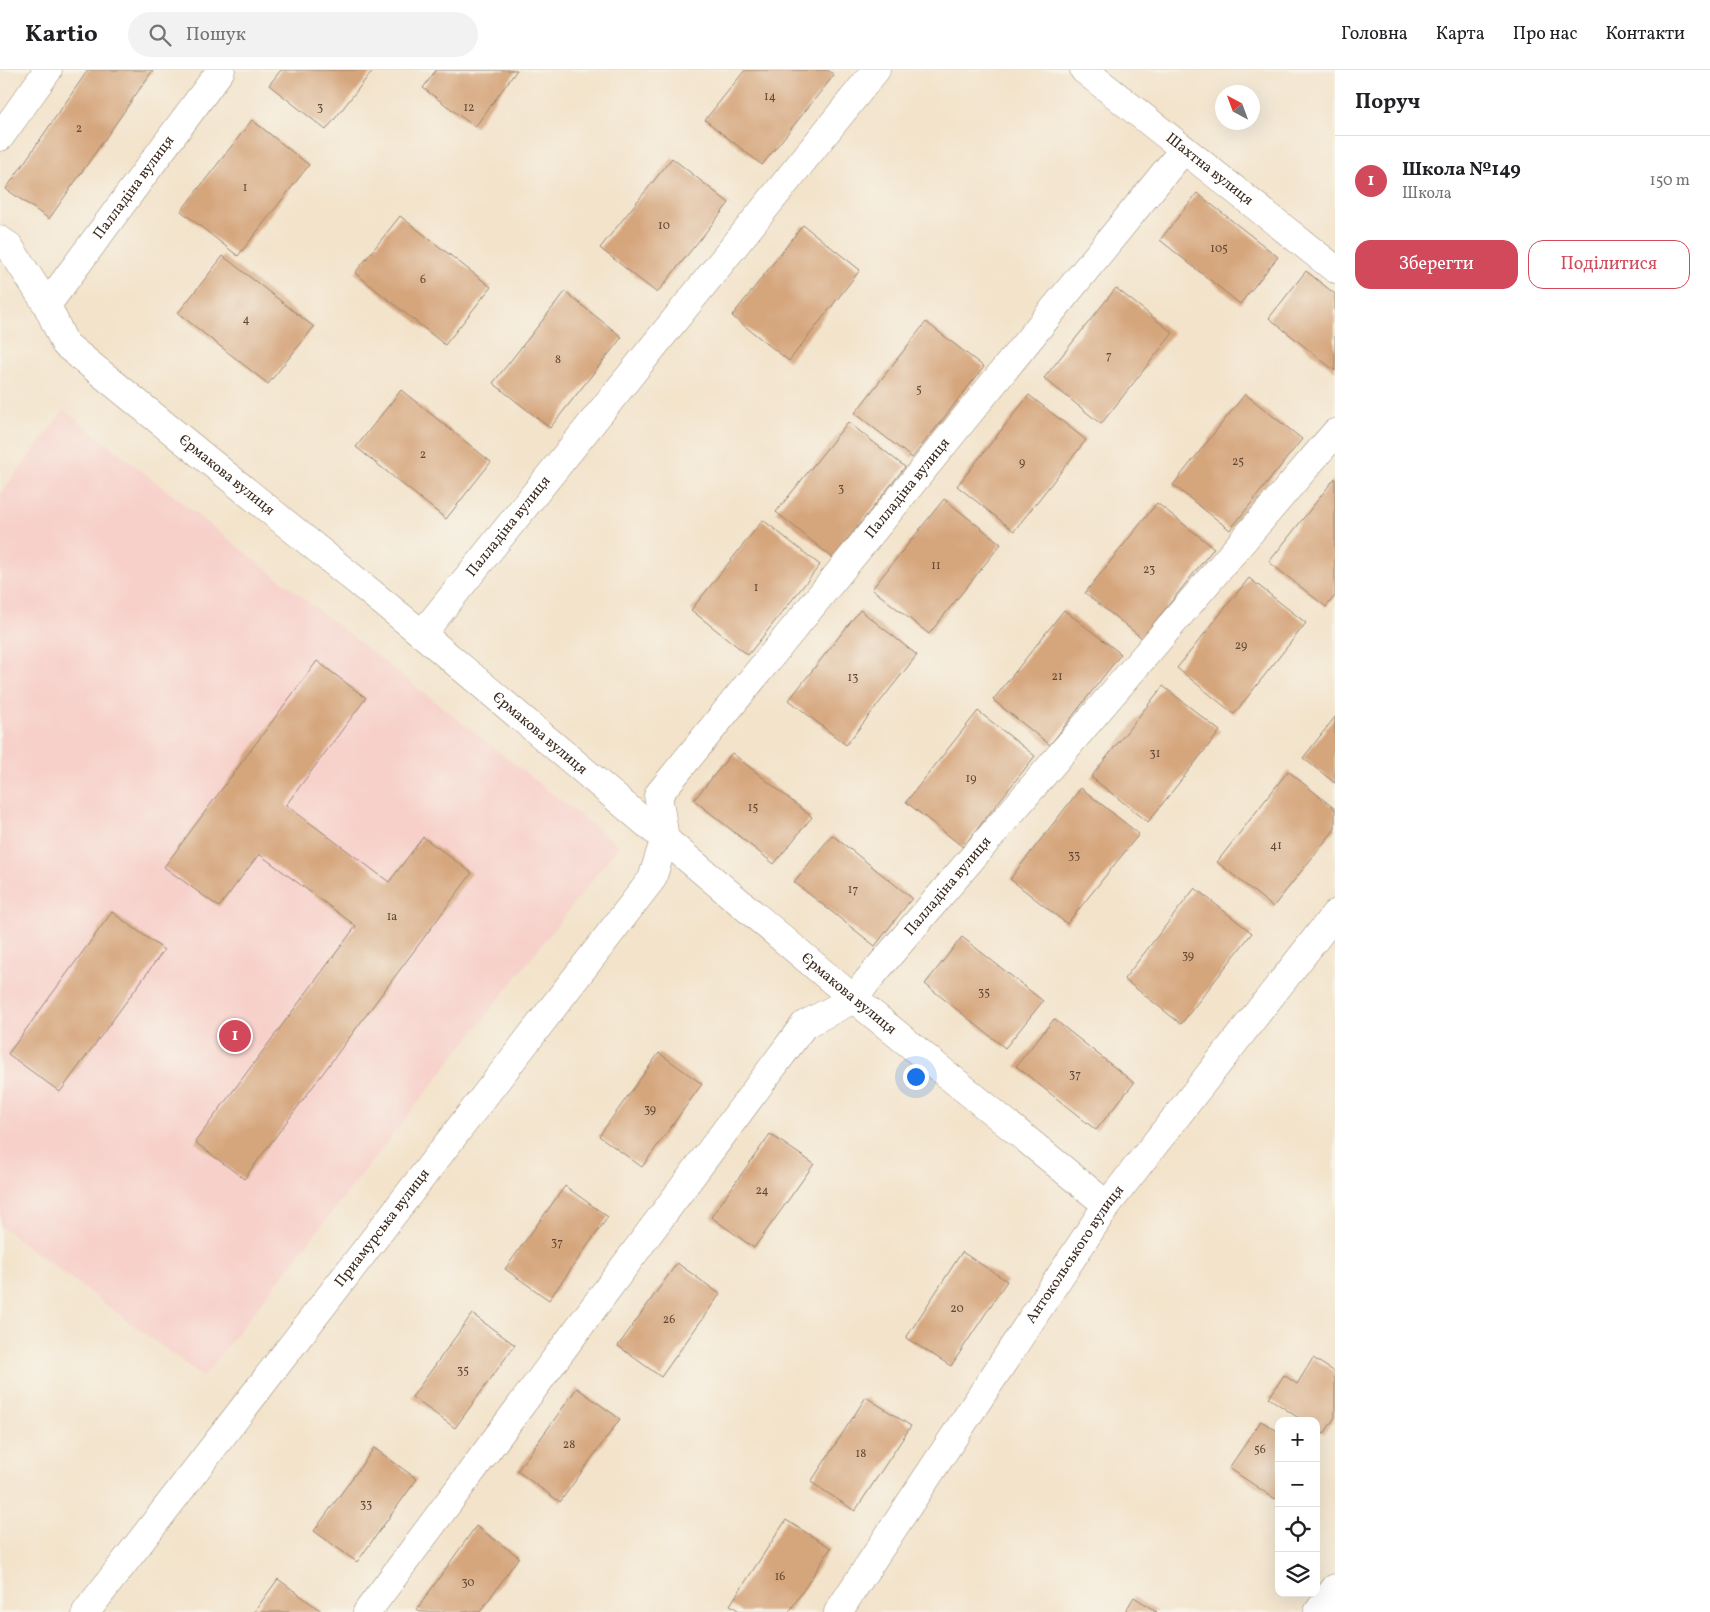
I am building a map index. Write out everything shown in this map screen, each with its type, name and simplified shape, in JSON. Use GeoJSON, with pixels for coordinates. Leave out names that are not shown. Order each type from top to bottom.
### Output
{"type":"FeatureCollection","features":[{"type":"Feature","properties":{"kind":"street","name":"Палладіна вулиця"},"geometry":{"type":"LineString","coordinates":[[47,305],[221,70]]}},
{"type":"Feature","properties":{"kind":"street","name":"Палладіна вулиця"},"geometry":{"type":"LineString","coordinates":[[422,634],[876,70]]}},
{"type":"Feature","properties":{"kind":"street","name":"Шахтна вулиця"},"geometry":{"type":"LineString","coordinates":[[1084,70],[1335,270]]}},
{"type":"Feature","properties":{"kind":"street"},"geometry":{"type":"LineString","coordinates":[[0,136],[39,73]]}},
{"type":"Feature","properties":{"kind":"street","name":"Палладіна вулиця"},"geometry":{"type":"LineString","coordinates":[[665,838],[658,795],[1184,149]]}},
{"type":"Feature","properties":{"kind":"street","name":"Єрмакова вулиця"},"geometry":{"type":"LineString","coordinates":[[0,240],[9,246],[47,305],[65,344],[422,634],[854,999],[1107,1205]]}},
{"type":"Feature","properties":{"kind":"street","name":"Палладіна вулиця"},"geometry":{"type":"LineString","coordinates":[[854,999],[868,980],[1335,433]]}},
{"type":"Feature","properties":{"kind":"street","name":"Приамурська вулиця"},"geometry":{"type":"LineString","coordinates":[[86,1612],[652,879],[665,838]]}},
{"type":"Feature","properties":{"kind":"street","name":"Антокольського вулиця"},"geometry":{"type":"LineString","coordinates":[[838,1612],[1107,1205],[1335,914]]}},
{"type":"Feature","properties":{"kind":"street"},"geometry":{"type":"LineString","coordinates":[[367,1612],[804,1025],[854,999]]}},
{"type":"Feature","properties":{"kind":"street"},"geometry":{"type":"LineString","coordinates":[[1318,1612],[1335,1588]]}},
{"type":"Feature","properties":{"kind":"shaded area"},"geometry":{"type":"Polygon","coordinates":[[[64,410],[619,846],[203,1377],[0,1226],[0,495],[64,410]]]}},
{"type":"Feature","properties":{"kind":"building"},"geometry":{"type":"Polygon","coordinates":[[[88,70],[153,70],[49,219],[6,189],[88,70]]]}},
{"type":"Feature","properties":{"kind":"building"},"geometry":{"type":"Polygon","coordinates":[[[281,70],[373,70],[326,130],[269,85],[281,70]]]}},
{"type":"Feature","properties":{"kind":"building"},"geometry":{"type":"Polygon","coordinates":[[[436,70],[517,70],[475,127],[423,88],[436,70]]]}},
{"type":"Feature","properties":{"kind":"building"},"geometry":{"type":"Polygon","coordinates":[[[745,70],[828,70],[834,75],[762,165],[705,120],[745,70]]]}},
{"type":"Feature","properties":{"kind":"building"},"geometry":{"type":"Polygon","coordinates":[[[252,120],[309,165],[238,256],[181,211],[252,120]]]}},
{"type":"Feature","properties":{"kind":"building"},"geometry":{"type":"Polygon","coordinates":[[[672,158],[729,203],[657,293],[600,248],[672,158]]]}},
{"type":"Feature","properties":{"kind":"building"},"geometry":{"type":"Polygon","coordinates":[[[1197,193],[1278,257],[1240,304],[1160,240],[1197,193]]]}},
{"type":"Feature","properties":{"kind":"building"},"geometry":{"type":"Polygon","coordinates":[[[400,216],[491,287],[445,345],[355,273],[400,216]]]}},
{"type":"Feature","properties":{"kind":"building"},"geometry":{"type":"Polygon","coordinates":[[[803,225],[860,270],[789,361],[732,316],[803,225]]]}},
{"type":"Feature","properties":{"kind":"building"},"geometry":{"type":"Polygon","coordinates":[[[223,256],[314,327],[268,384],[178,313],[223,256]]]}},
{"type":"Feature","properties":{"kind":"building"},"geometry":{"type":"Polygon","coordinates":[[[1306,271],[1335,294],[1335,371],[1269,318],[1306,271]]]}},
{"type":"Feature","properties":{"kind":"building"},"geometry":{"type":"Polygon","coordinates":[[[1116,288],[1173,333],[1101,424],[1044,378],[1116,288]]]}},
{"type":"Feature","properties":{"kind":"building"},"geometry":{"type":"Polygon","coordinates":[[[565,292],[622,337],[550,428],[493,383],[565,292]]]}},
{"type":"Feature","properties":{"kind":"building"},"geometry":{"type":"Polygon","coordinates":[[[926,322],[984,367],[912,458],[855,413],[926,322]]]}},
{"type":"Feature","properties":{"kind":"building"},"geometry":{"type":"Polygon","coordinates":[[[401,390],[491,462],[446,519],[356,447],[401,390]]]}},
{"type":"Feature","properties":{"kind":"building"},"geometry":{"type":"Polygon","coordinates":[[[1245,394],[1302,439],[1230,530],[1173,485],[1245,394]]]}},
{"type":"Feature","properties":{"kind":"building"},"geometry":{"type":"Polygon","coordinates":[[[1029,395],[1086,440],[1014,531],[957,486],[1029,395]]]}},
{"type":"Feature","properties":{"kind":"building"},"geometry":{"type":"Polygon","coordinates":[[[848,422],[905,467],[833,558],[776,512],[848,422]]]}},
{"type":"Feature","properties":{"kind":"building"},"geometry":{"type":"Polygon","coordinates":[[[1335,478],[1335,596],[1326,607],[1269,562],[1335,478]]]}},
{"type":"Feature","properties":{"kind":"building"},"geometry":{"type":"Polygon","coordinates":[[[944,499],[1001,544],[929,634],[872,589],[944,499]]]}},
{"type":"Feature","properties":{"kind":"building"},"geometry":{"type":"Polygon","coordinates":[[[1157,503],[1214,548],[1142,638],[1085,593],[1157,503]]]}},
{"type":"Feature","properties":{"kind":"building"},"geometry":{"type":"Polygon","coordinates":[[[763,520],[820,565],[748,655],[691,610],[763,520]]]}},
{"type":"Feature","properties":{"kind":"building"},"geometry":{"type":"Polygon","coordinates":[[[1249,578],[1306,623],[1234,714],[1177,668],[1249,578]]]}},
{"type":"Feature","properties":{"kind":"building"},"geometry":{"type":"Polygon","coordinates":[[[860,610],[917,655],[846,745],[789,700],[860,610]]]}},
{"type":"Feature","properties":{"kind":"building"},"geometry":{"type":"Polygon","coordinates":[[[1064,610],[1121,654],[1050,745],[993,700],[1064,610]]]}},
{"type":"Feature","properties":{"kind":"building"},"geometry":{"type":"Polygon","coordinates":[[[317,661],[366,698],[286,805],[389,882],[423,837],[472,873],[244,1179],[195,1142],[356,926],[259,854],[219,907],[164,867],[317,661]]]}},
{"type":"Feature","properties":{"kind":"building"},"geometry":{"type":"Polygon","coordinates":[[[1163,686],[1220,731],[1148,822],[1091,777],[1163,686]]]}},
{"type":"Feature","properties":{"kind":"building"},"geometry":{"type":"Polygon","coordinates":[[[978,711],[1035,756],[963,847],[906,802],[978,711]]]}},
{"type":"Feature","properties":{"kind":"building"},"geometry":{"type":"Polygon","coordinates":[[[1335,717],[1335,783],[1303,758],[1335,717]]]}},
{"type":"Feature","properties":{"kind":"building"},"geometry":{"type":"Polygon","coordinates":[[[732,753],[812,817],[774,864],[694,800],[732,753]]]}},
{"type":"Feature","properties":{"kind":"building"},"geometry":{"type":"Polygon","coordinates":[[[1288,771],[1335,809],[1335,829],[1273,907],[1217,862],[1288,771]]]}},
{"type":"Feature","properties":{"kind":"building"},"geometry":{"type":"Polygon","coordinates":[[[1081,788],[1139,834],[1067,924],[1010,879],[1081,788]]]}},
{"type":"Feature","properties":{"kind":"building"},"geometry":{"type":"Polygon","coordinates":[[[832,835],[912,898],[875,946],[794,882],[832,835]]]}},
{"type":"Feature","properties":{"kind":"building"},"geometry":{"type":"Polygon","coordinates":[[[1195,888],[1252,933],[1181,1024],[1124,979],[1195,888]]]}},
{"type":"Feature","properties":{"kind":"building"},"geometry":{"type":"Polygon","coordinates":[[[112,912],[164,950],[60,1092],[8,1054],[112,912]]]}},
{"type":"Feature","properties":{"kind":"building"},"geometry":{"type":"Polygon","coordinates":[[[962,937],[1043,1001],[1005,1048],[925,984],[962,937]]]}},
{"type":"Feature","properties":{"kind":"building"},"geometry":{"type":"Polygon","coordinates":[[[1054,1019],[1134,1083],[1096,1130],[1016,1066],[1054,1019]]]}},
{"type":"Feature","properties":{"kind":"building"},"geometry":{"type":"Polygon","coordinates":[[[659,1053],[702,1084],[642,1167],[599,1136],[659,1053]]]}},
{"type":"Feature","properties":{"kind":"building"},"geometry":{"type":"Polygon","coordinates":[[[770,1134],[814,1164],[754,1248],[711,1217],[770,1134]]]}},
{"type":"Feature","properties":{"kind":"building"},"geometry":{"type":"Polygon","coordinates":[[[565,1186],[608,1217],[549,1300],[505,1269],[565,1186]]]}},
{"type":"Feature","properties":{"kind":"building"},"geometry":{"type":"Polygon","coordinates":[[[962,1252],[1007,1281],[951,1366],[906,1338],[962,1252]]]}},
{"type":"Feature","properties":{"kind":"building"},"geometry":{"type":"Polygon","coordinates":[[[677,1263],[720,1294],[661,1377],[618,1346],[677,1263]]]}},
{"type":"Feature","properties":{"kind":"building"},"geometry":{"type":"Polygon","coordinates":[[[472,1314],[515,1345],[455,1428],[412,1397],[472,1314]]]}},
{"type":"Feature","properties":{"kind":"building"},"geometry":{"type":"Polygon","coordinates":[[[1313,1358],[1335,1372],[1335,1417],[1324,1434],[1320,1432],[1320,1417],[1297,1417],[1269,1398],[1284,1375],[1297,1384],[1313,1358]]]}},
{"type":"Feature","properties":{"kind":"building"},"geometry":{"type":"Polygon","coordinates":[[[577,1388],[620,1419],[560,1502],[517,1471],[577,1388]]]}},
{"type":"Feature","properties":{"kind":"building"},"geometry":{"type":"Polygon","coordinates":[[[866,1397],[911,1426],[855,1511],[811,1482],[866,1397]]]}},
{"type":"Feature","properties":{"kind":"building"},"geometry":{"type":"Polygon","coordinates":[[[1261,1421],[1275,1430],[1275,1499],[1229,1468],[1261,1421]]]}},
{"type":"Feature","properties":{"kind":"building"},"geometry":{"type":"Polygon","coordinates":[[[374,1448],[417,1479],[357,1562],[314,1531],[374,1448]]]}},
{"type":"Feature","properties":{"kind":"building"},"geometry":{"type":"Polygon","coordinates":[[[786,1520],[831,1548],[789,1612],[741,1612],[730,1605],[786,1520]]]}},
{"type":"Feature","properties":{"kind":"building"},"geometry":{"type":"Polygon","coordinates":[[[476,1526],[519,1557],[480,1612],[421,1612],[417,1609],[476,1526]]]}},
{"type":"Feature","properties":{"kind":"building"},"geometry":{"type":"Polygon","coordinates":[[[278,1579],[321,1611],[254,1612],[278,1579]]]}},
{"type":"Feature","properties":{"kind":"building"},"geometry":{"type":"Polygon","coordinates":[[[1134,1597],[1157,1612],[1125,1612],[1134,1597]]]}},
{"type":"Feature","properties":{"kind":"place","name":"Школа №149"},"geometry":{"type":"Point","coordinates":[235,1036]}}]}
